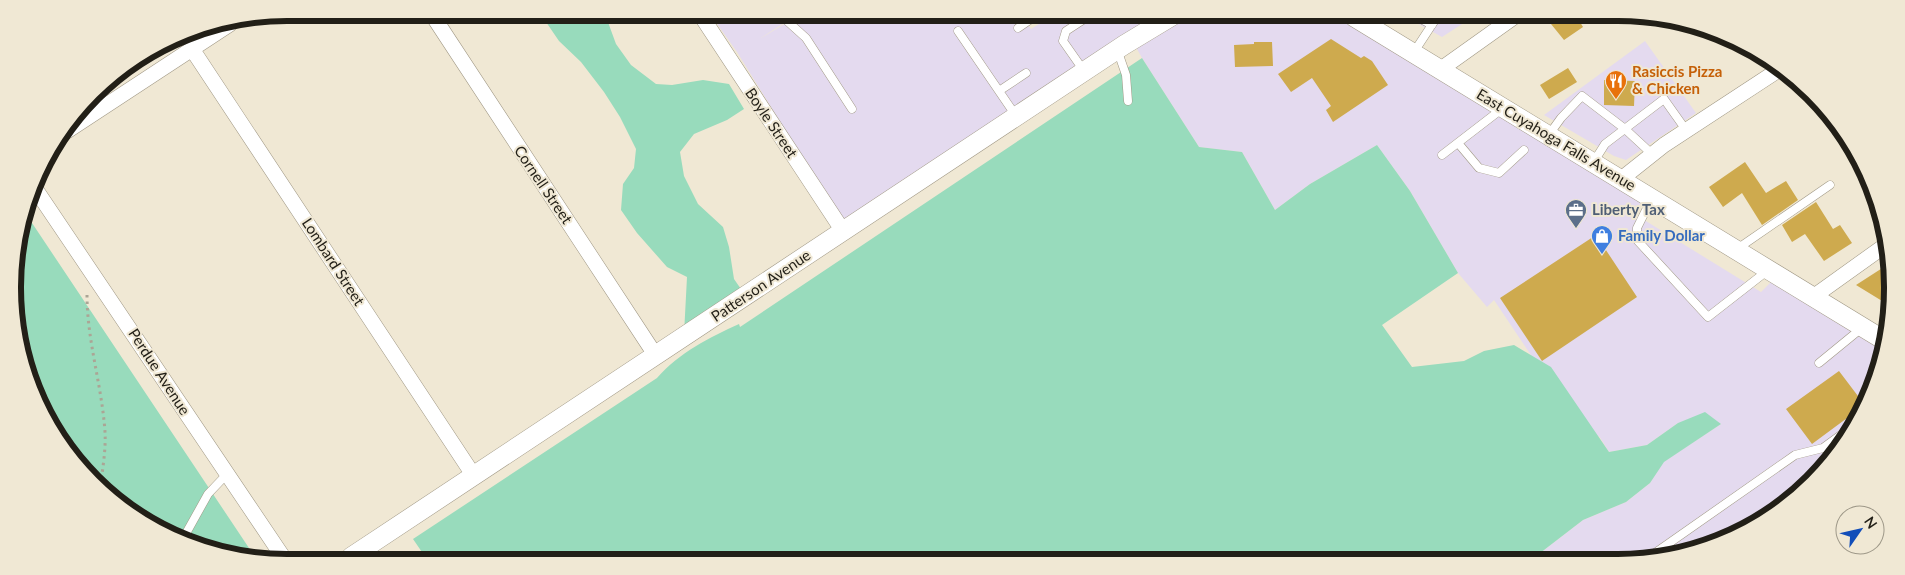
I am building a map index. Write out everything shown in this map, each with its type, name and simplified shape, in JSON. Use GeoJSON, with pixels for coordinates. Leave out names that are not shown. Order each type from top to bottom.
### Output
{"type":"FeatureCollection","features":[{"type":"Feature","properties":{"kind":"street","name":"Cornell Street"},"geometry":{"type":"LineString","coordinates":[[436,21],[656,356]]}},
{"type":"Feature","properties":{"kind":"street","name":"Boyle Street"},"geometry":{"type":"LineString","coordinates":[[705,21],[843,231]]}},
{"type":"Feature","properties":{"kind":"street","name":"Patterson Avenue"},"geometry":{"type":"LineString","coordinates":[[356,554],[1084,71],[1164,21]]}},
{"type":"Feature","properties":{"kind":"street","name":"East Cuyahoga Falls Avenue"},"geometry":{"type":"LineString","coordinates":[[1365,21],[1548,136],[1879,337]]}},
{"type":"Feature","properties":{"kind":"street"},"geometry":{"type":"LineString","coordinates":[[1441,69],[1508,21]]}},
{"type":"Feature","properties":{"kind":"street"},"geometry":{"type":"LineString","coordinates":[[75,126],[222,29]]}},
{"type":"Feature","properties":{"kind":"street","name":"Lombard Street"},"geometry":{"type":"LineString","coordinates":[[192,49],[474,476]]}},
{"type":"Feature","properties":{"kind":"street"},"geometry":{"type":"LineString","coordinates":[[1620,180],[1686,130],[1775,72]]}},
{"type":"Feature","properties":{"kind":"street","name":"Perdue Avenue"},"geometry":{"type":"LineString","coordinates":[[38,194],[98,280],[281,554]]}},
{"type":"Feature","properties":{"kind":"street"},"geometry":{"type":"LineString","coordinates":[[1813,297],[1880,249]]}},
{"type":"Feature","properties":{"kind":"lane"},"geometry":{"type":"LineString","coordinates":[[789,21],[806,38],[852,109]]}},
{"type":"Feature","properties":{"kind":"lane"},"geometry":{"type":"LineString","coordinates":[[1018,28],[1028,21]]}},
{"type":"Feature","properties":{"kind":"lane"},"geometry":{"type":"LineString","coordinates":[[1081,21],[1066,31],[1063,41],[1084,71]]}},
{"type":"Feature","properties":{"kind":"lane"},"geometry":{"type":"LineString","coordinates":[[1424,21],[1432,25]]}},
{"type":"Feature","properties":{"kind":"lane"},"geometry":{"type":"LineString","coordinates":[[1414,52],[1434,21]]}},
{"type":"Feature","properties":{"kind":"lane"},"geometry":{"type":"LineString","coordinates":[[958,31],[1016,116]]}},
{"type":"Feature","properties":{"kind":"lane"},"geometry":{"type":"LineString","coordinates":[[1118,49],[1126,75],[1128,101]]}},
{"type":"Feature","properties":{"kind":"lane"},"geometry":{"type":"LineString","coordinates":[[999,91],[1026,72]]}},
{"type":"Feature","properties":{"kind":"lane"},"geometry":{"type":"LineString","coordinates":[[1548,136],[1561,118],[1582,96],[1625,129],[1652,154]]}},
{"type":"Feature","properties":{"kind":"lane"},"geometry":{"type":"LineString","coordinates":[[1592,163],[1605,144],[1664,99],[1686,130]]}},
{"type":"Feature","properties":{"kind":"lane"},"geometry":{"type":"LineString","coordinates":[[1442,155],[1503,108]]}},
{"type":"Feature","properties":{"kind":"lane"},"geometry":{"type":"LineString","coordinates":[[1458,142],[1479,168],[1499,173],[1524,150]]}},
{"type":"Feature","properties":{"kind":"lane"},"geometry":{"type":"LineString","coordinates":[[1735,249],[1830,185]]}},
{"type":"Feature","properties":{"kind":"lane"},"geometry":{"type":"LineString","coordinates":[[1652,199],[1636,228],[1637,240],[1708,317],[1769,270]]}},
{"type":"Feature","properties":{"kind":"lane"},"geometry":{"type":"LineString","coordinates":[[1819,363],[1862,327]]}},
{"type":"Feature","properties":{"kind":"lane"},"geometry":{"type":"LineString","coordinates":[[1659,550],[1795,455],[1823,448],[1837,438]]}},
{"type":"Feature","properties":{"kind":"lane"},"geometry":{"type":"LineString","coordinates":[[186,533],[208,494],[227,474]]}},
{"type":"Feature","properties":{"kind":"path"},"geometry":{"type":"LineString","coordinates":[[98,280],[87,293],[87,312],[101,396],[105,434],[101,478]]}},
{"type":"Feature","properties":{"kind":"shaded area"},"geometry":{"type":"Polygon","coordinates":[[[715,21],[787,21],[761,38],[789,21],[1025,21],[1031,29],[1044,21],[1154,21],[844,225],[737,52],[715,21]]]}},
{"type":"Feature","properties":{"kind":"shaded area"},"geometry":{"type":"Polygon","coordinates":[[[1164,21],[1359,21],[1652,199],[1628,210],[1761,292],[1772,281],[1878,345],[1870,373],[1848,421],[1818,463],[1780,499],[1751,518],[1703,540],[1669,549],[1635,553],[1539,554],[1583,520],[1626,502],[1650,483],[1663,462],[1721,424],[1678,423],[1647,445],[1609,452],[1599,436],[1593,441],[1586,437],[1494,300],[1487,307],[1458,273],[1410,191],[1377,145],[1310,184],[1275,210],[1242,152],[1199,147],[1132,40],[1164,21]]]}},
{"type":"Feature","properties":{"kind":"shaded area"},"geometry":{"type":"Polygon","coordinates":[[[1413,21],[1467,21],[1442,37],[1413,21]]]}},
{"type":"Feature","properties":{"kind":"shaded area"},"geometry":{"type":"Polygon","coordinates":[[[1645,41],[1696,113],[1626,160],[1614,156],[1544,115],[1645,41]]]}},
{"type":"Feature","properties":{"kind":"green space"},"geometry":{"type":"Polygon","coordinates":[[[608,21],[616,44],[631,65],[656,84],[672,85],[703,80],[729,84],[744,109],[727,120],[694,134],[680,152],[684,176],[698,204],[723,227],[729,247],[734,279],[743,292],[684,334],[687,277],[667,267],[637,233],[621,210],[623,184],[634,168],[636,149],[620,117],[604,92],[581,62],[559,41],[546,22],[608,21]]]}},
{"type":"Feature","properties":{"kind":"green space"},"geometry":{"type":"Polygon","coordinates":[[[1142,58],[1199,147],[1242,152],[1275,210],[1310,184],[1377,145],[1410,191],[1458,273],[1382,325],[1412,367],[1464,361],[1484,351],[1514,345],[1551,367],[1609,452],[1647,445],[1678,423],[1705,412],[1721,424],[1664,462],[1650,483],[1626,502],[1583,520],[1539,554],[423,554],[413,539],[657,378],[685,353],[728,329],[739,324],[740,327],[1142,58]]]}},
{"type":"Feature","properties":{"kind":"green space"},"geometry":{"type":"Polygon","coordinates":[[[30,220],[251,551],[202,540],[154,518],[112,488],[76,450],[49,405],[35,373],[26,339],[21,288],[26,236],[30,220]]]}},
{"type":"Feature","properties":{"kind":"building"},"geometry":{"type":"Polygon","coordinates":[[[1555,21],[1579,21],[1583,27],[1564,40],[1551,24],[1555,21]]]}},
{"type":"Feature","properties":{"kind":"building"},"geometry":{"type":"Polygon","coordinates":[[[1331,39],[1361,58],[1364,56],[1372,61],[1388,85],[1333,122],[1326,110],[1331,106],[1312,78],[1291,92],[1278,74],[1331,39]]]}},
{"type":"Feature","properties":{"kind":"building"},"geometry":{"type":"Polygon","coordinates":[[[1254,42],[1272,42],[1273,66],[1235,67],[1234,45],[1254,44],[1254,42]]]}},
{"type":"Feature","properties":{"kind":"building"},"geometry":{"type":"Polygon","coordinates":[[[1568,68],[1577,82],[1549,99],[1540,85],[1568,68]]]}},
{"type":"Feature","properties":{"kind":"building"},"geometry":{"type":"Polygon","coordinates":[[[1604,80],[1635,81],[1634,106],[1604,105],[1604,80]]]}},
{"type":"Feature","properties":{"kind":"building"},"geometry":{"type":"Polygon","coordinates":[[[1745,162],[1766,193],[1786,181],[1798,200],[1762,225],[1742,193],[1723,207],[1709,187],[1745,162]]]}},
{"type":"Feature","properties":{"kind":"building"},"geometry":{"type":"Polygon","coordinates":[[[1816,202],[1833,229],[1840,225],[1852,243],[1824,261],[1805,234],[1792,242],[1782,225],[1816,202]]]}},
{"type":"Feature","properties":{"kind":"building"},"geometry":{"type":"Polygon","coordinates":[[[1596,235],[1637,297],[1542,361],[1500,298],[1596,235]]]}},
{"type":"Feature","properties":{"kind":"building"},"geometry":{"type":"Polygon","coordinates":[[[1883,268],[1883,302],[1856,285],[1883,268]]]}},
{"type":"Feature","properties":{"kind":"building"},"geometry":{"type":"Polygon","coordinates":[[[1839,371],[1859,398],[1851,415],[1812,444],[1786,409],[1839,371]]]}},
{"type":"Feature","properties":{"kind":"place","name":"Rasiccis Pizza & Chicken"},"geometry":{"type":"Point","coordinates":[1616,100]}},
{"type":"Feature","properties":{"kind":"place","name":"Liberty Tax"},"geometry":{"type":"Point","coordinates":[1576,229]}},
{"type":"Feature","properties":{"kind":"place","name":"Family Dollar"},"geometry":{"type":"Point","coordinates":[1602,255]}}]}
